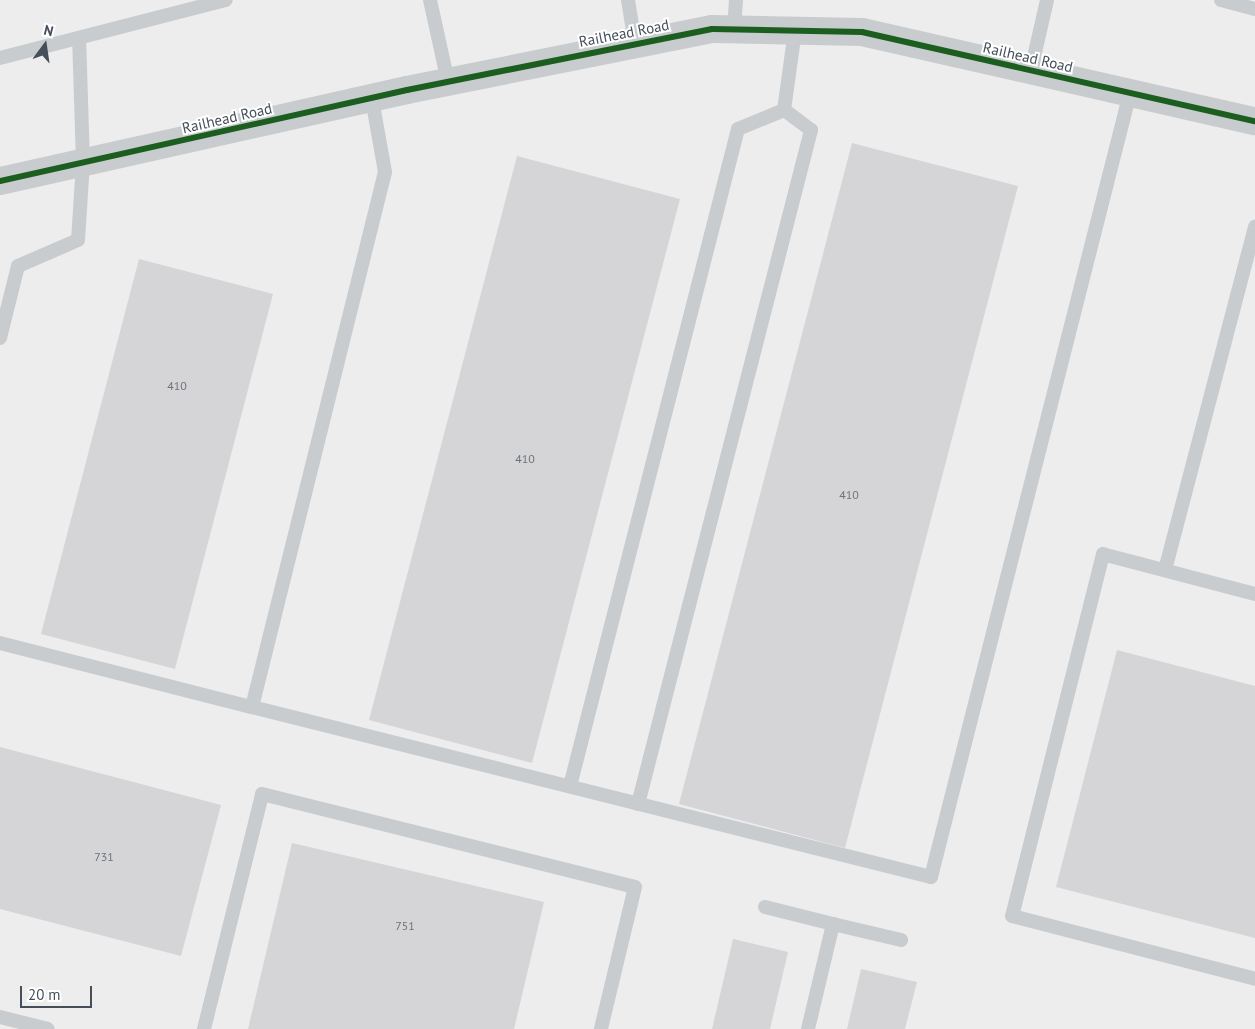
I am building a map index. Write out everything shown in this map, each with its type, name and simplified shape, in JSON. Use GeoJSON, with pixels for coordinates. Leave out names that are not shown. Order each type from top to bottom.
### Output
{"type":"FeatureCollection","features":[{"type":"Feature","properties":{"kind":"street","name":"Railhead Road"},"geometry":{"type":"LineString","coordinates":[[0,181],[448,82],[712,29],[862,32],[1255,120]]}},
{"type":"Feature","properties":{"kind":"lane"},"geometry":{"type":"LineString","coordinates":[[0,58],[226,0]]}},
{"type":"Feature","properties":{"kind":"lane"},"geometry":{"type":"LineString","coordinates":[[430,0],[448,82]]}},
{"type":"Feature","properties":{"kind":"lane"},"geometry":{"type":"LineString","coordinates":[[628,0],[635,43]]}},
{"type":"Feature","properties":{"kind":"lane"},"geometry":{"type":"LineString","coordinates":[[734,29],[736,0]]}},
{"type":"Feature","properties":{"kind":"lane"},"geometry":{"type":"LineString","coordinates":[[1031,70],[1047,0]]}},
{"type":"Feature","properties":{"kind":"lane"},"geometry":{"type":"LineString","coordinates":[[1222,0],[1255,9]]}},
{"type":"Feature","properties":{"kind":"lane"},"geometry":{"type":"LineString","coordinates":[[784,110],[795,31]]}},
{"type":"Feature","properties":{"kind":"lane"},"geometry":{"type":"LineString","coordinates":[[0,338],[18,266],[78,240],[83,163],[79,38]]}},
{"type":"Feature","properties":{"kind":"lane"},"geometry":{"type":"LineString","coordinates":[[0,643],[931,877],[1130,92]]}},
{"type":"Feature","properties":{"kind":"lane"},"geometry":{"type":"LineString","coordinates":[[252,707],[386,172],[372,99]]}},
{"type":"Feature","properties":{"kind":"lane"},"geometry":{"type":"LineString","coordinates":[[570,786],[738,129],[784,110]]}},
{"type":"Feature","properties":{"kind":"lane"},"geometry":{"type":"LineString","coordinates":[[638,804],[811,130],[784,110]]}},
{"type":"Feature","properties":{"kind":"lane"},"geometry":{"type":"LineString","coordinates":[[1165,570],[1255,227]]}},
{"type":"Feature","properties":{"kind":"lane"},"geometry":{"type":"LineString","coordinates":[[1255,594],[1103,554],[1012,916],[1255,979]]}},
{"type":"Feature","properties":{"kind":"lane"},"geometry":{"type":"LineString","coordinates":[[204,1029],[262,794],[635,887],[601,1029]]}},
{"type":"Feature","properties":{"kind":"lane"},"geometry":{"type":"LineString","coordinates":[[765,907],[901,940]]}},
{"type":"Feature","properties":{"kind":"lane"},"geometry":{"type":"LineString","coordinates":[[808,1029],[833,924]]}},
{"type":"Feature","properties":{"kind":"lane"},"geometry":{"type":"LineString","coordinates":[[0,1017],[48,1029]]}},
{"type":"Feature","properties":{"kind":"building"},"geometry":{"type":"Polygon","coordinates":[[[852,143],[1018,186],[845,848],[679,804],[852,143]]]}},
{"type":"Feature","properties":{"kind":"building"},"geometry":{"type":"Polygon","coordinates":[[[517,156],[680,199],[532,763],[369,720],[517,156]]]}},
{"type":"Feature","properties":{"kind":"building"},"geometry":{"type":"Polygon","coordinates":[[[139,259],[273,294],[175,669],[41,634],[139,259]]]}},
{"type":"Feature","properties":{"kind":"building"},"geometry":{"type":"Polygon","coordinates":[[[1117,650],[1255,686],[1255,938],[1056,887],[1117,650]]]}},
{"type":"Feature","properties":{"kind":"building"},"geometry":{"type":"Polygon","coordinates":[[[0,747],[221,805],[181,956],[0,909],[0,747]]]}},
{"type":"Feature","properties":{"kind":"building"},"geometry":{"type":"Polygon","coordinates":[[[292,843],[544,902],[514,1029],[248,1029],[292,843]]]}},
{"type":"Feature","properties":{"kind":"building"},"geometry":{"type":"Polygon","coordinates":[[[733,939],[788,952],[770,1029],[712,1029],[733,939]]]}},
{"type":"Feature","properties":{"kind":"building"},"geometry":{"type":"Polygon","coordinates":[[[861,969],[917,982],[905,1029],[847,1029],[861,969]]]}},
{"type":"Feature","properties":{"kind":"cycle path"},"geometry":{"type":"LineString","coordinates":[[0,181],[407,90],[712,29],[862,32],[1255,121]]}}]}
